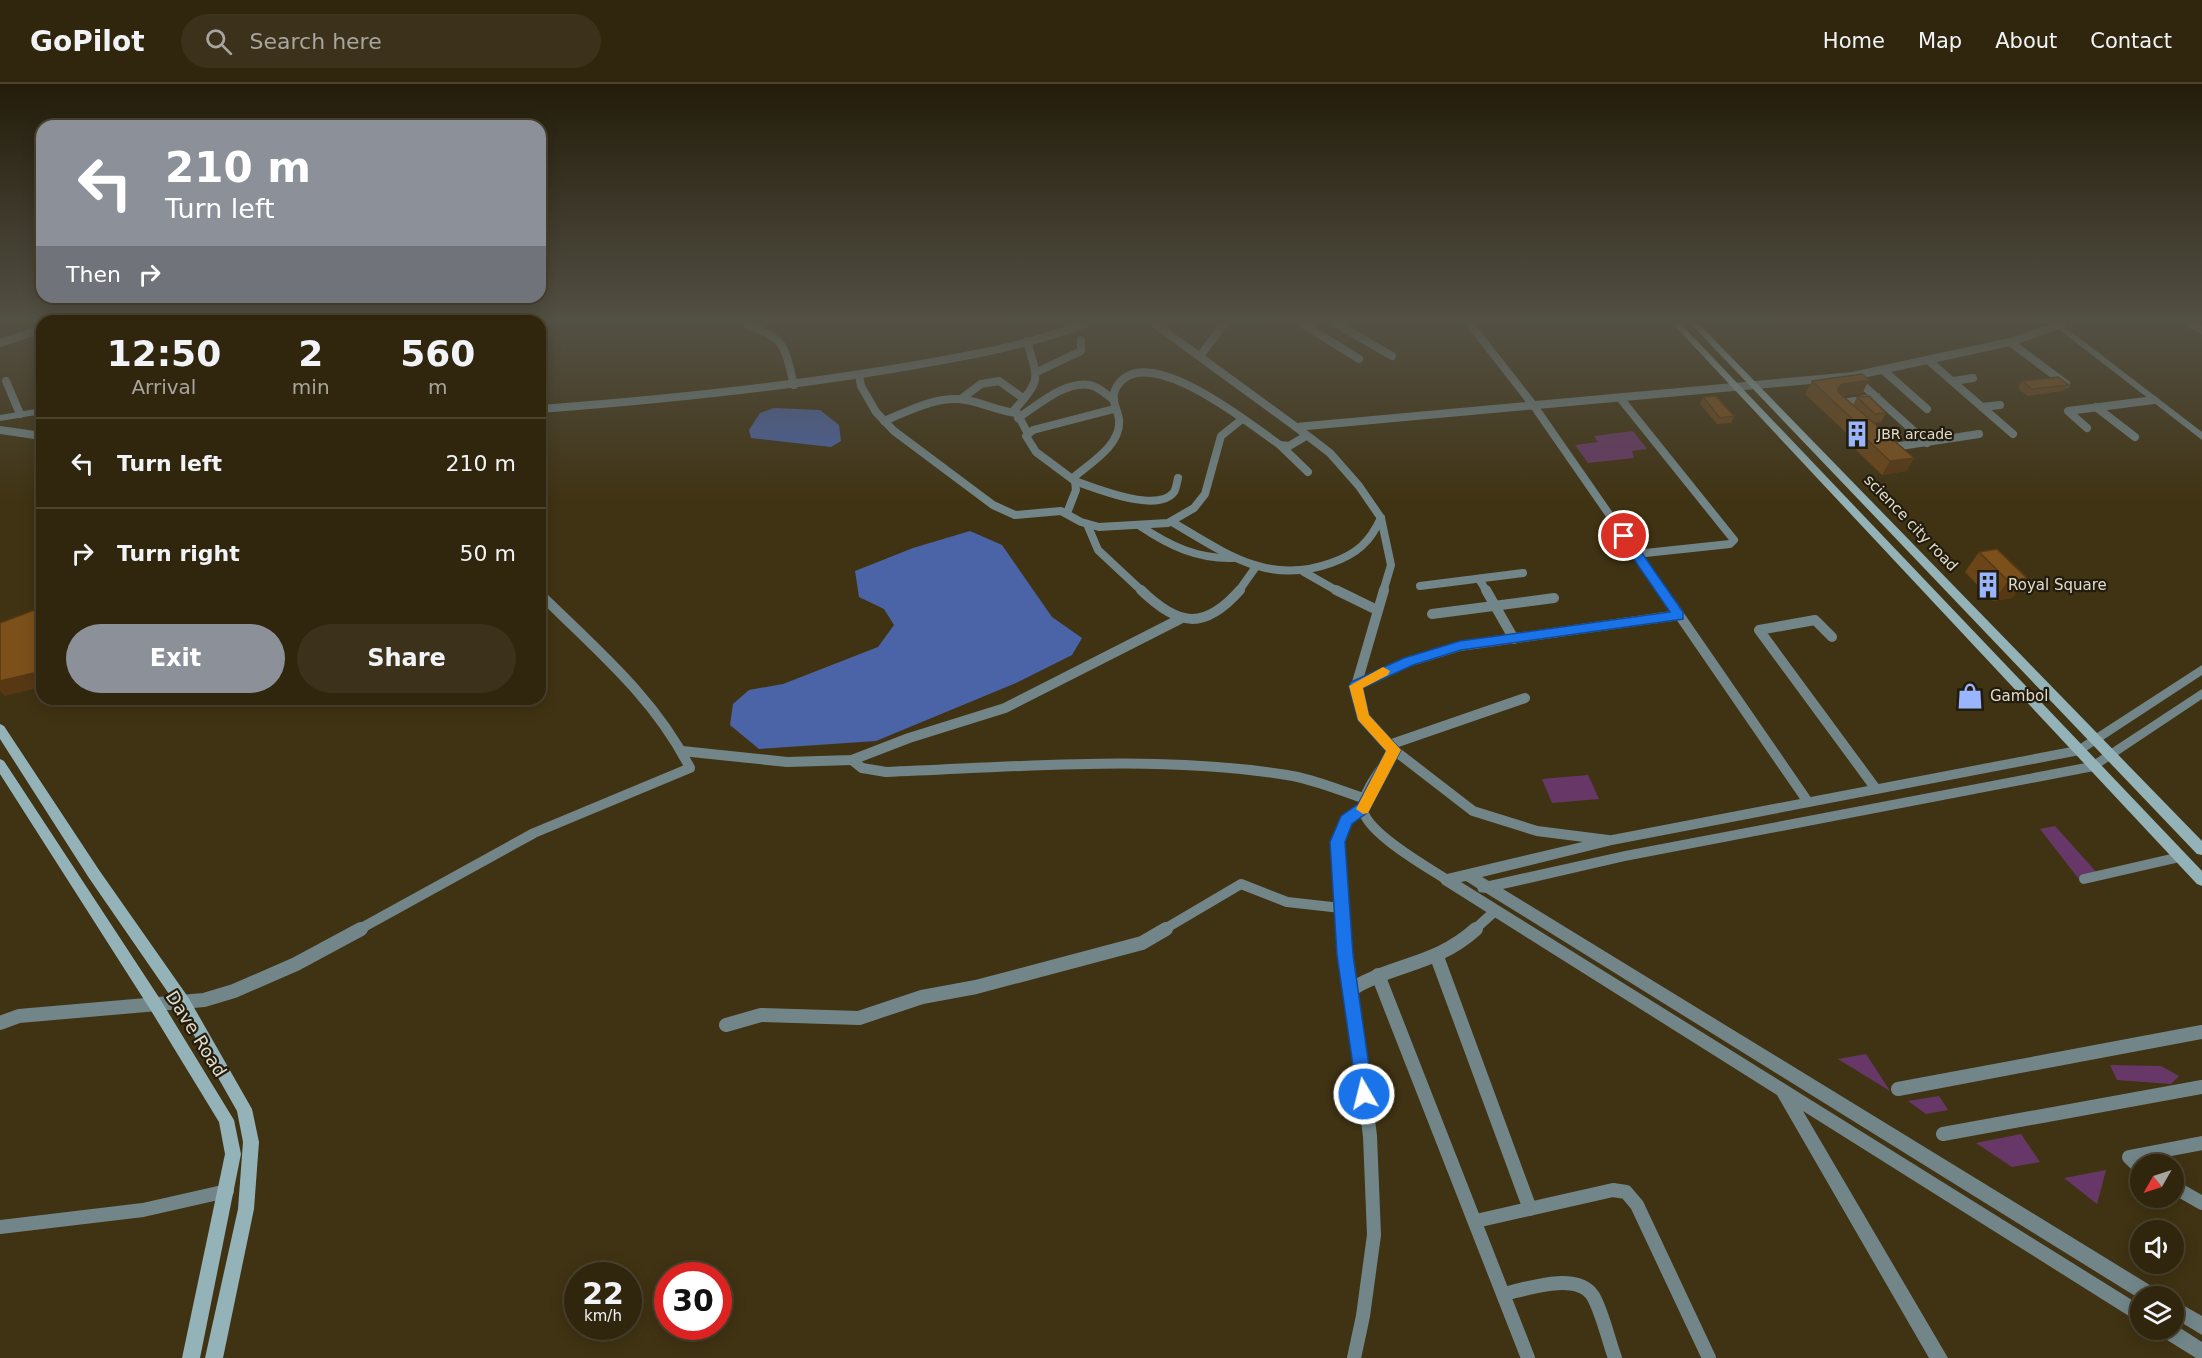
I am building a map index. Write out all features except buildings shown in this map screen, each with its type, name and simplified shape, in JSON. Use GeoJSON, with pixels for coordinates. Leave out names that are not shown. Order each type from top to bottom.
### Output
{"type":"FeatureCollection","features":[{"type":"Feature","properties":{"kind":"main road"},"geometry":{"type":"LineString","coordinates":[[1734,383],[2202,880]]}},
{"type":"Feature","properties":{"kind":"main road","name":"science city road"},"geometry":{"type":"LineString","coordinates":[[1754,383],[2202,850]]}},
{"type":"Feature","properties":{"kind":"main road"},"geometry":{"type":"LineString","coordinates":[[0,729],[54,808],[94,874],[183,1002],[244,1109],[251,1142],[246,1209],[214,1358]]}},
{"type":"Feature","properties":{"kind":"main road","name":"Dave Road"},"geometry":{"type":"LineString","coordinates":[[0,764],[155,1004],[226,1120],[233,1154],[191,1358]]}},
{"type":"Feature","properties":{"kind":"street"},"geometry":{"type":"LineString","coordinates":[[7,383],[20,414]]}},
{"type":"Feature","properties":{"kind":"street"},"geometry":{"type":"LineString","coordinates":[[546,409],[706,396],[804,383]]}},
{"type":"Feature","properties":{"kind":"street"},"geometry":{"type":"LineString","coordinates":[[862,383],[866,396],[884,421],[975,492],[1006,512],[1015,515],[1066,513],[1087,525],[1099,527],[1172,522],[1201,502],[1216,462],[1221,436],[1241,420]]}},
{"type":"Feature","properties":{"kind":"street"},"geometry":{"type":"LineString","coordinates":[[962,399],[970,390],[988,383]]}},
{"type":"Feature","properties":{"kind":"street"},"geometry":{"type":"LineString","coordinates":[[1004,383],[1023,398]]}},
{"type":"Feature","properties":{"kind":"street"},"geometry":{"type":"LineString","coordinates":[[1036,383],[1015,408],[1017,416],[1028,434],[1026,438],[1036,452],[1074,480],[1128,498],[1153,501],[1174,493],[1178,488],[1178,478]]}},
{"type":"Feature","properties":{"kind":"street"},"geometry":{"type":"LineString","coordinates":[[1074,480],[1117,434],[1120,422],[1114,404],[1119,383]]}},
{"type":"Feature","properties":{"kind":"street"},"geometry":{"type":"LineString","coordinates":[[1184,383],[1280,445],[1308,472]]}},
{"type":"Feature","properties":{"kind":"street"},"geometry":{"type":"LineString","coordinates":[[1237,383],[1330,453],[1359,486],[1381,518],[1391,565],[1356,686],[1363,717],[1391,748],[1473,811],[1537,831],[1612,840]]}},
{"type":"Feature","properties":{"kind":"street"},"geometry":{"type":"LineString","coordinates":[[1516,383],[1808,802]]}},
{"type":"Feature","properties":{"kind":"street"},"geometry":{"type":"LineString","coordinates":[[1296,428],[1781,383]]}},
{"type":"Feature","properties":{"kind":"street"},"geometry":{"type":"LineString","coordinates":[[1861,383],[1927,443]]}},
{"type":"Feature","properties":{"kind":"street"},"geometry":{"type":"LineString","coordinates":[[1898,383],[1927,409]]}},
{"type":"Feature","properties":{"kind":"street"},"geometry":{"type":"LineString","coordinates":[[1956,383],[2013,434]]}},
{"type":"Feature","properties":{"kind":"street"},"geometry":{"type":"LineString","coordinates":[[2134,383],[2202,437]]}},
{"type":"Feature","properties":{"kind":"street"},"geometry":{"type":"LineString","coordinates":[[2140,383],[2202,430]]}},
{"type":"Feature","properties":{"kind":"street"},"geometry":{"type":"LineString","coordinates":[[884,421],[935,402],[962,399],[1017,416],[1060,392],[1078,385],[1095,387],[1114,404]]}},
{"type":"Feature","properties":{"kind":"street"},"geometry":{"type":"LineString","coordinates":[[1620,398],[1734,540],[1730,544],[1636,554]]}},
{"type":"Feature","properties":{"kind":"street"},"geometry":{"type":"LineString","coordinates":[[1846,411],[1838,403],[1877,398]]}},
{"type":"Feature","properties":{"kind":"street"},"geometry":{"type":"LineString","coordinates":[[2086,428],[2068,411],[2154,400]]}},
{"type":"Feature","properties":{"kind":"street"},"geometry":{"type":"LineString","coordinates":[[1028,434],[1114,404]]}},
{"type":"Feature","properties":{"kind":"street"},"geometry":{"type":"LineString","coordinates":[[1982,407],[2000,405]]}},
{"type":"Feature","properties":{"kind":"street"},"geometry":{"type":"LineString","coordinates":[[2096,407],[2135,437]]}},
{"type":"Feature","properties":{"kind":"street"},"geometry":{"type":"LineString","coordinates":[[0,418],[36,411]]}},
{"type":"Feature","properties":{"kind":"street"},"geometry":{"type":"LineString","coordinates":[[0,430],[36,435]]}},
{"type":"Feature","properties":{"kind":"street"},"geometry":{"type":"LineString","coordinates":[[1878,441],[1887,448],[1979,434]]}},
{"type":"Feature","properties":{"kind":"street"},"geometry":{"type":"LineString","coordinates":[[1280,445],[1289,446],[1306,436]]}},
{"type":"Feature","properties":{"kind":"street"},"geometry":{"type":"LineString","coordinates":[[1066,513],[1076,490],[1074,480]]}},
{"type":"Feature","properties":{"kind":"street"},"geometry":{"type":"LineString","coordinates":[[1172,522],[1233,558],[1255,568],[1273,572],[1304,572],[1333,563],[1369,546],[1381,518]]}},
{"type":"Feature","properties":{"kind":"street"},"geometry":{"type":"LineString","coordinates":[[1087,525],[1090,538],[1101,556],[1161,608],[1180,619],[1201,620],[1222,609],[1242,590],[1255,568]]}},
{"type":"Feature","properties":{"kind":"street"},"geometry":{"type":"LineString","coordinates":[[1140,525],[1182,552],[1214,559],[1233,558]]}},
{"type":"Feature","properties":{"kind":"street"},"geometry":{"type":"LineString","coordinates":[[1304,572],[1327,586],[1377,609]]}},
{"type":"Feature","properties":{"kind":"street"},"geometry":{"type":"LineString","coordinates":[[1420,586],[1523,573]]}},
{"type":"Feature","properties":{"kind":"street"},"geometry":{"type":"LineString","coordinates":[[1479,579],[1514,639]]}},
{"type":"Feature","properties":{"kind":"street"},"geometry":{"type":"LineString","coordinates":[[1432,614],[1554,598]]}},
{"type":"Feature","properties":{"kind":"street"},"geometry":{"type":"LineString","coordinates":[[0,1023],[19,1016],[204,1000],[234,991],[296,964],[469,871],[534,832],[690,768],[682,751],[654,709],[546,600]]}},
{"type":"Feature","properties":{"kind":"street"},"geometry":{"type":"LineString","coordinates":[[1356,686],[1383,672],[1435,652],[1460,646],[1679,615]]}},
{"type":"Feature","properties":{"kind":"street"},"geometry":{"type":"LineString","coordinates":[[682,751],[786,762],[852,760],[909,738],[1005,708],[1180,619]]}},
{"type":"Feature","properties":{"kind":"street"},"geometry":{"type":"LineString","coordinates":[[1832,637],[1815,620],[1759,630],[1876,789]]}},
{"type":"Feature","properties":{"kind":"street"},"geometry":{"type":"LineString","coordinates":[[1448,880],[1612,840],[2080,750],[2202,669]]}},
{"type":"Feature","properties":{"kind":"street"},"geometry":{"type":"LineString","coordinates":[[1465,892],[1625,856],[2094,766],[2202,693]]}},
{"type":"Feature","properties":{"kind":"street"},"geometry":{"type":"LineString","coordinates":[[1354,1358],[1374,1235],[1370,1136],[1350,990],[1337,842],[1358,810],[1391,748],[1525,698]]}},
{"type":"Feature","properties":{"kind":"street"},"geometry":{"type":"LineString","coordinates":[[852,760],[862,768],[886,772],[1093,764],[1218,767],[1290,775],[1358,810],[1380,833],[1495,912],[2130,1308]]}},
{"type":"Feature","properties":{"kind":"street"},"geometry":{"type":"LineString","coordinates":[[2084,879],[2180,857]]}},
{"type":"Feature","properties":{"kind":"street"},"geometry":{"type":"LineString","coordinates":[[1468,875],[2136,1286]]}},
{"type":"Feature","properties":{"kind":"street"},"geometry":{"type":"LineString","coordinates":[[726,1026],[761,1015],[860,1017],[922,997],[976,987],[1142,943],[1241,884],[1287,902],[1341,908]]}},
{"type":"Feature","properties":{"kind":"street"},"geometry":{"type":"LineString","coordinates":[[1350,990],[1378,975],[1437,957],[1457,945],[1495,912]]}},
{"type":"Feature","properties":{"kind":"street"},"geometry":{"type":"LineString","coordinates":[[1437,957],[1530,1209]]}},
{"type":"Feature","properties":{"kind":"street"},"geometry":{"type":"LineString","coordinates":[[1378,975],[1528,1358]]}},
{"type":"Feature","properties":{"kind":"street"},"geometry":{"type":"LineString","coordinates":[[1898,1089],[2202,1032]]}},
{"type":"Feature","properties":{"kind":"street"},"geometry":{"type":"LineString","coordinates":[[1943,1134],[2202,1087]]}},
{"type":"Feature","properties":{"kind":"street"},"geometry":{"type":"LineString","coordinates":[[1783,1091],[1939,1358]]}},
{"type":"Feature","properties":{"kind":"street"},"geometry":{"type":"LineString","coordinates":[[2145,1154],[2202,1143]]}},
{"type":"Feature","properties":{"kind":"street"},"geometry":{"type":"LineString","coordinates":[[1476,1221],[1613,1190],[1619,1190],[1631,1196],[1709,1358]]}},
{"type":"Feature","properties":{"kind":"street"},"geometry":{"type":"LineString","coordinates":[[0,1227],[107,1217],[199,1200],[227,1191]]}},
{"type":"Feature","properties":{"kind":"street"},"geometry":{"type":"LineString","coordinates":[[2184,1193],[2202,1203]]}},
{"type":"Feature","properties":{"kind":"street"},"geometry":{"type":"LineString","coordinates":[[1504,1294],[1556,1282],[1569,1283],[1586,1290],[1592,1295],[1616,1358]]}},
{"type":"Feature","properties":{"kind":"street"},"geometry":{"type":"LineString","coordinates":[[2184,1315],[2202,1326]]}},
{"type":"Feature","properties":{"kind":"street"},"geometry":{"type":"LineString","coordinates":[[2183,1340],[2202,1352]]}},
{"type":"Feature","properties":{"kind":"shaded area"},"geometry":{"type":"Polygon","coordinates":[[[1633,431],[1647,449],[1632,451],[1634,458],[1588,463],[1575,445],[1598,442],[1594,436],[1633,431]]]}},
{"type":"Feature","properties":{"kind":"shaded area"},"geometry":{"type":"Polygon","coordinates":[[[1588,775],[1599,799],[1552,803],[1542,779],[1588,775]]]}},
{"type":"Feature","properties":{"kind":"shaded area"},"geometry":{"type":"Polygon","coordinates":[[[2055,826],[2098,874],[2078,878],[2040,829],[2055,826]]]}},
{"type":"Feature","properties":{"kind":"shaded area"},"geometry":{"type":"Polygon","coordinates":[[[1866,1054],[1890,1091],[1838,1059],[1866,1054]]]}},
{"type":"Feature","properties":{"kind":"shaded area"},"geometry":{"type":"Polygon","coordinates":[[[2110,1065],[2161,1066],[2179,1076],[2171,1084],[2117,1080],[2110,1065]]]}},
{"type":"Feature","properties":{"kind":"shaded area"},"geometry":{"type":"Polygon","coordinates":[[[1939,1096],[1948,1110],[1926,1114],[1908,1101],[1939,1096]]]}},
{"type":"Feature","properties":{"kind":"shaded area"},"geometry":{"type":"Polygon","coordinates":[[[2021,1134],[2040,1162],[2012,1167],[1976,1143],[2021,1134]]]}},
{"type":"Feature","properties":{"kind":"shaded area"},"geometry":{"type":"Polygon","coordinates":[[[2106,1170],[2097,1204],[2064,1178],[2106,1170]]]}},
{"type":"Feature","properties":{"kind":"water"},"geometry":{"type":"Polygon","coordinates":[[[774,408],[820,410],[839,425],[841,441],[831,447],[751,438],[749,430],[760,413],[774,408]]]}},
{"type":"Feature","properties":{"kind":"water"},"geometry":{"type":"Polygon","coordinates":[[[970,531],[1002,545],[1052,617],[1082,638],[1072,655],[1016,683],[876,741],[759,749],[730,725],[733,704],[749,690],[783,684],[878,647],[894,625],[884,609],[859,597],[855,571],[913,548],[970,531]]]}},
{"type":"Feature","properties":{"kind":"slow traffic"},"geometry":{"type":"LineString","coordinates":[[1363,809],[1394,750],[1363,717],[1356,686],[1383,671]]}},
{"type":"Feature","properties":{"kind":"place","name":"JBR arcade"},"geometry":{"type":"Point","coordinates":[1857,434]}},
{"type":"Feature","properties":{"kind":"place","name":"Royal Square"},"geometry":{"type":"Point","coordinates":[1988,585]}},
{"type":"Feature","properties":{"kind":"place","name":"Gambol"},"geometry":{"type":"Point","coordinates":[1970,696]}},
{"type":"Feature","properties":{"kind":"route"},"geometry":{"type":"LineString","coordinates":[[1364,1094],[1345,955],[1336,863],[1337,842],[1346,820],[1363,808],[1394,750],[1363,717],[1356,686],[1408,662],[1460,646],[1679,615],[1624,536]]}}]}
